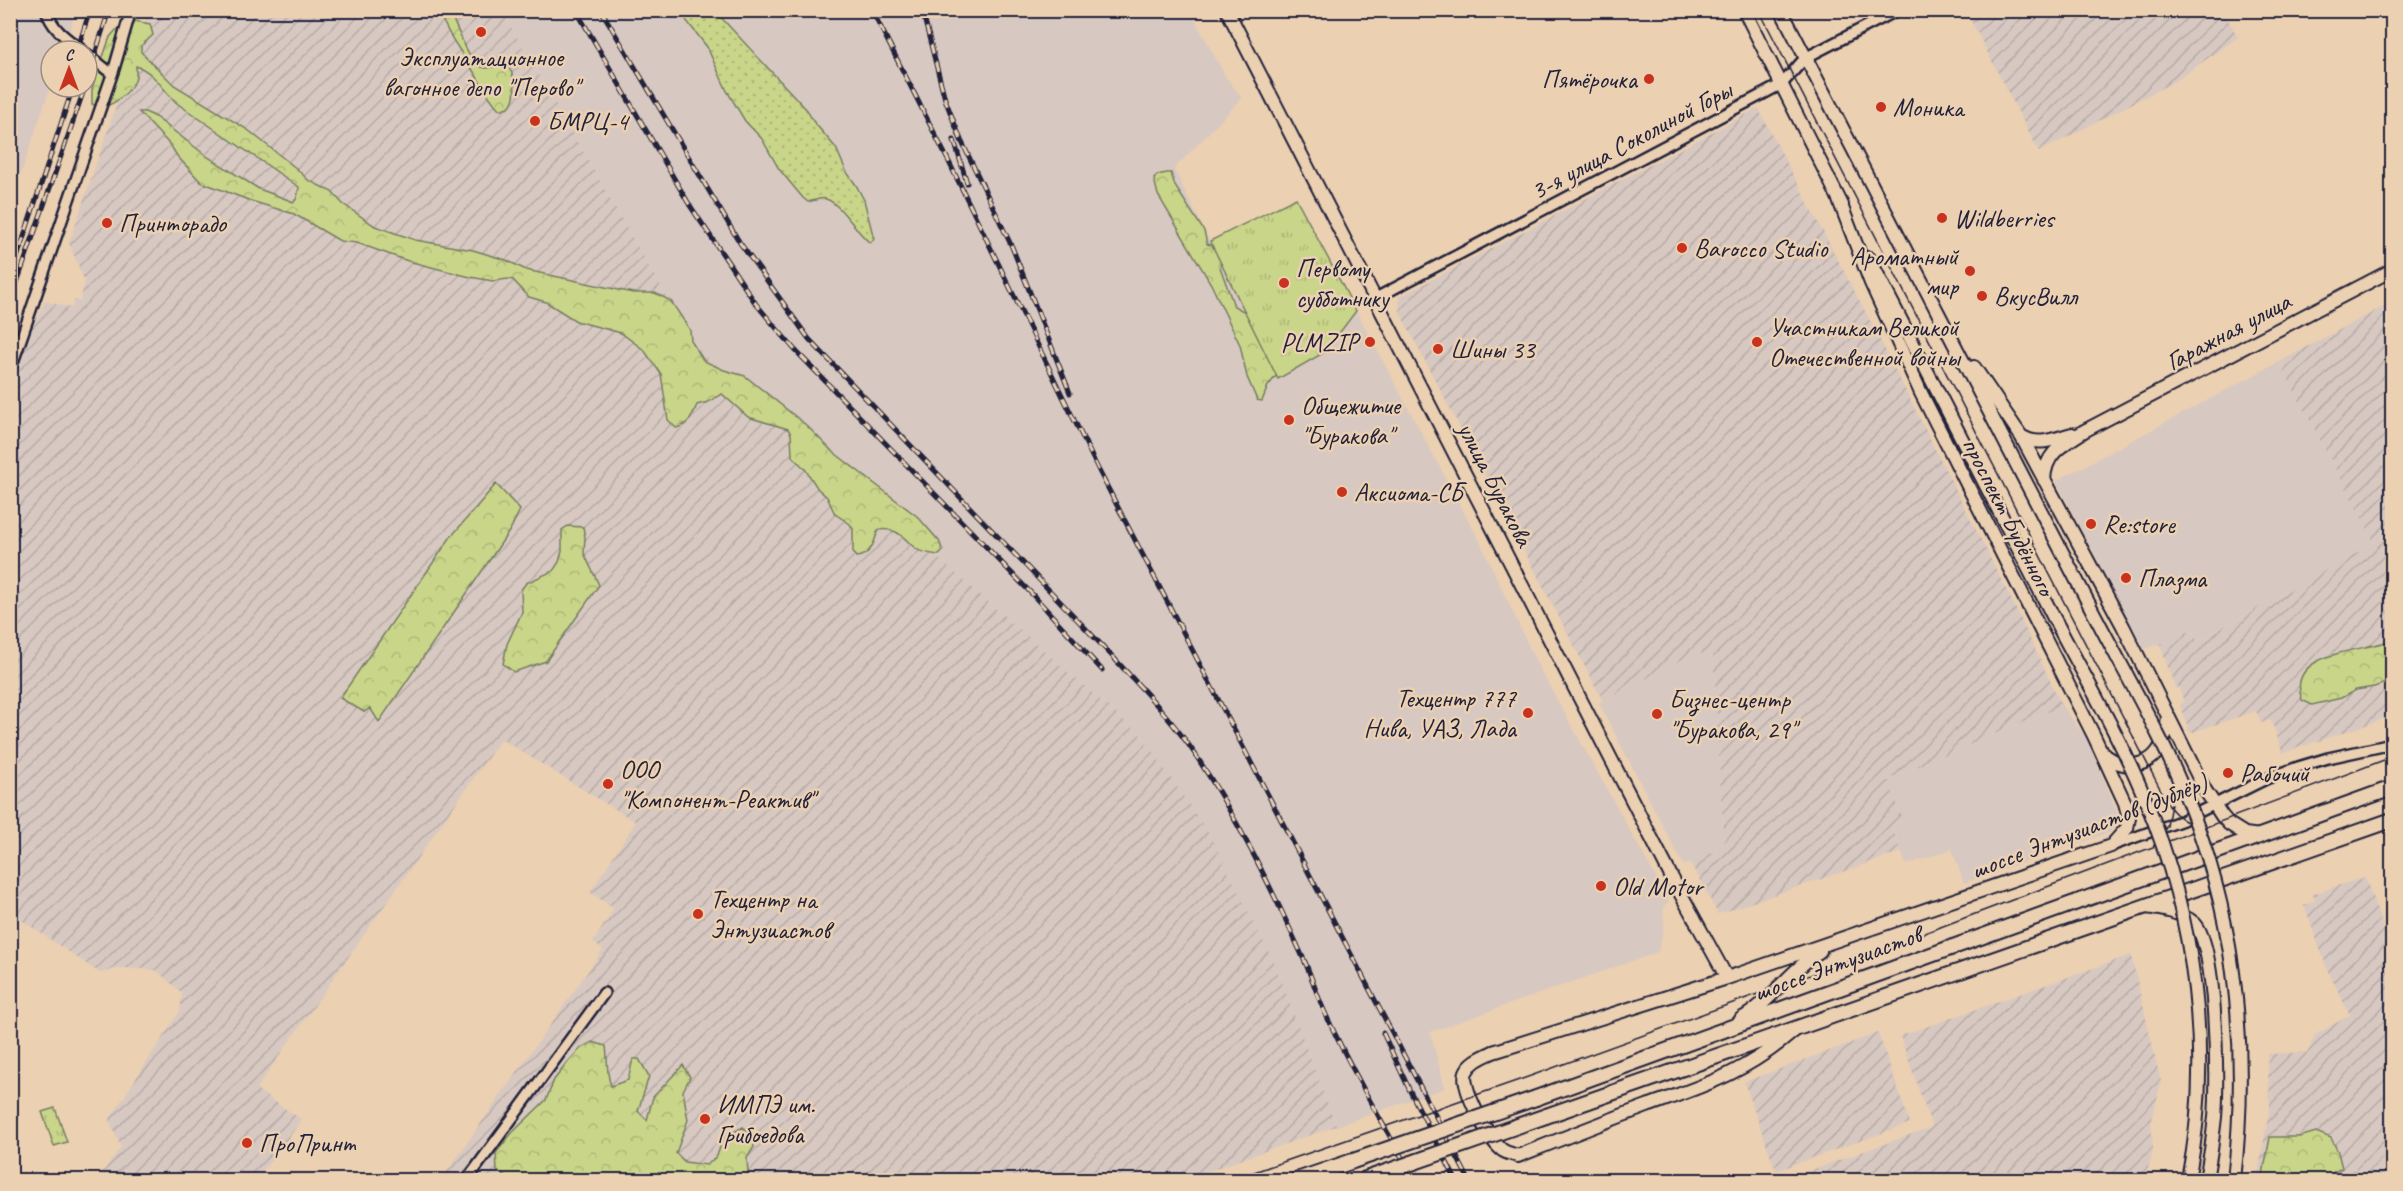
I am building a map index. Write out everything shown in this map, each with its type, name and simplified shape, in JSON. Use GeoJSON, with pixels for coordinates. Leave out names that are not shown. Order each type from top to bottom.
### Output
{"type":"FeatureCollection","features":[{"type":"Feature","properties":{"kind":"main road","name":"улица Буракова"},"geometry":{"type":"LineString","coordinates":[[1227,10],[1672,878],[1727,978]]}},
{"type":"Feature","properties":{"kind":"main road","name":"проспект Будённого"},"geometry":{"type":"LineString","coordinates":[[1744,10],[2146,800],[2176,887],[2191,956],[2196,1011],[2197,1111],[2188,1180]]}},
{"type":"Feature","properties":{"kind":"main road","name":"проспект Будённого"},"geometry":{"type":"LineString","coordinates":[[1781,10],[2178,776],[2194,817],[2214,874],[2226,929],[2238,1023],[2240,1099],[2234,1180]]}},
{"type":"Feature","properties":{"kind":"main road","name":"проспект Будённого"},"geometry":{"type":"LineString","coordinates":[[1839,200],[1871,283],[1921,393],[2125,803],[2129,818],[2127,828],[2111,846]]}},
{"type":"Feature","properties":{"kind":"main road","name":"Гаражная улица"},"geometry":{"type":"LineString","coordinates":[[2044,480],[2044,469],[2052,454],[2085,431],[2392,270]]}},
{"type":"Feature","properties":{"kind":"main road","name":"проспект Будённого"},"geometry":{"type":"LineString","coordinates":[[1951,336],[2021,436],[2123,626],[2214,805],[2229,824],[2245,834],[2262,836]]}},
{"type":"Feature","properties":{"kind":"main road"},"geometry":{"type":"LineString","coordinates":[[1992,416],[1992,410],[1996,406],[2004,410]]}},
{"type":"Feature","properties":{"kind":"main road","name":"Гаражная улица"},"geometry":{"type":"LineString","coordinates":[[2021,436],[2029,441],[2046,442],[2085,431]]}},
{"type":"Feature","properties":{"kind":"main road"},"geometry":{"type":"LineString","coordinates":[[2100,750],[2109,758],[2122,764],[2135,765],[2146,762],[2162,745],[2168,716]]}},
{"type":"Feature","properties":{"kind":"main road","name":"шоссе Энтузиастов"},"geometry":{"type":"LineString","coordinates":[[1297,1180],[1536,1098],[2392,788]]}},
{"type":"Feature","properties":{"kind":"main road","name":"шоссе Энтузиастов"},"geometry":{"type":"LineString","coordinates":[[1363,1180],[2392,820]]}},
{"type":"Feature","properties":{"kind":"main road","name":"шоссе Энтузиастов (дублёр)"},"geometry":{"type":"LineString","coordinates":[[1836,941],[2111,846]]}},
{"type":"Feature","properties":{"kind":"main road"},"geometry":{"type":"LineString","coordinates":[[2146,907],[2168,909],[2193,922],[2201,933],[2206,950],[2211,977],[2216,1072],[2215,1115],[2206,1180]]}},
{"type":"Feature","properties":{"kind":"main road"},"geometry":{"type":"LineString","coordinates":[[1794,1031],[1760,1059],[1742,1069],[1697,1089],[1518,1156],[1498,1147],[1471,1100],[1465,1084],[1466,1072],[1476,1061],[1493,1052],[1836,941]]}},
{"type":"Feature","properties":{"kind":"main road"},"geometry":{"type":"LineString","coordinates":[[1720,1031],[1753,1012],[1802,963],[1836,941]]}},
{"type":"Feature","properties":{"kind":"street"},"geometry":{"type":"LineString","coordinates":[[46,10],[58,33],[66,39]]}},
{"type":"Feature","properties":{"kind":"street"},"geometry":{"type":"LineString","coordinates":[[10,371],[112,74],[131,10]]}},
{"type":"Feature","properties":{"kind":"street","name":"3-я улица Соколиной Горы"},"geometry":{"type":"LineString","coordinates":[[1376,298],[1782,84],[1805,58],[1898,10]]}},
{"type":"Feature","properties":{"kind":"street"},"geometry":{"type":"LineString","coordinates":[[99,64],[112,74]]}},
{"type":"Feature","properties":{"kind":"street","name":"шоссе Энтузиастов (дублёр)"},"geometry":{"type":"LineString","coordinates":[[2111,846],[2183,820],[2266,779],[2298,767],[2392,744]]}},
{"type":"Feature","properties":{"kind":"street"},"geometry":{"type":"LineString","coordinates":[[467,1180],[604,993]]}},
{"type":"Feature","properties":{"kind":"shaded area"},"geometry":{"type":"Polygon","coordinates":[[[11,11],[76,11],[67,39],[39,39],[39,99],[46,99],[21,173],[11,169],[11,11]]]}},
{"type":"Feature","properties":{"kind":"shaded area"},"geometry":{"type":"Polygon","coordinates":[[[149,11],[502,11],[695,346],[1143,737],[1211,837],[1276,967],[1336,1126],[1183,1180],[441,1180],[603,950],[593,942],[614,909],[590,892],[636,822],[501,739],[256,1089],[302,1120],[256,1180],[97,1180],[121,1147],[109,1120],[180,1011],[182,993],[156,970],[122,968],[100,973],[11,913],[11,396],[26,341],[45,301],[72,308],[75,300],[80,301],[85,282],[69,243],[149,11]]]}},
{"type":"Feature","properties":{"kind":"shaded area"},"geometry":{"type":"Polygon","coordinates":[[[502,11],[1190,11],[1227,79],[1242,98],[1174,169],[1278,379],[1325,352],[1356,311],[1481,544],[1536,662],[1669,901],[1663,907],[1664,926],[1658,952],[1430,1032],[1445,1088],[1336,1126],[1276,967],[1143,737],[695,346],[502,11]]]}},
{"type":"Feature","properties":{"kind":"shaded area"},"geometry":{"type":"Polygon","coordinates":[[[1966,11],[2223,11],[2238,37],[2177,80],[2039,152],[1966,11]]]}},
{"type":"Feature","properties":{"kind":"shaded area"},"geometry":{"type":"Polygon","coordinates":[[[1758,108],[1879,338],[2015,607],[2062,706],[1888,779],[1903,821],[1892,826],[1901,852],[1718,914],[1690,862],[1724,848],[1713,653],[1693,654],[1603,701],[1400,313],[1399,297],[1758,108]]]}},
{"type":"Feature","properties":{"kind":"shaded area"},"geometry":{"type":"Polygon","coordinates":[[[2392,302],[2392,716],[2283,753],[2271,720],[2261,723],[2256,711],[2190,733],[2180,704],[2184,702],[2179,687],[2175,688],[2160,644],[2192,630],[2197,641],[2375,543],[2279,362],[2392,302]]]}},
{"type":"Feature","properties":{"kind":"shaded area"},"geometry":{"type":"Polygon","coordinates":[[[2279,362],[2376,543],[2196,641],[2193,630],[2173,637],[2174,640],[2144,649],[2056,481],[2279,362]]]}},
{"type":"Feature","properties":{"kind":"shaded area"},"geometry":{"type":"Polygon","coordinates":[[[1713,653],[1724,848],[1684,866],[1599,703],[1693,654],[1713,653]]]}},
{"type":"Feature","properties":{"kind":"shaded area"},"geometry":{"type":"Polygon","coordinates":[[[2062,706],[2087,739],[2118,815],[2111,832],[1964,883],[1952,849],[1906,865],[1892,825],[1902,822],[1888,779],[2062,706]]]}},
{"type":"Feature","properties":{"kind":"shaded area"},"geometry":{"type":"Polygon","coordinates":[[[2365,877],[2392,951],[2392,1180],[2257,1180],[2270,1105],[2267,1054],[2308,1052],[2315,1035],[2350,1015],[2328,971],[2304,905],[2315,901],[2313,894],[2365,877]]]}},
{"type":"Feature","properties":{"kind":"shaded area"},"geometry":{"type":"Polygon","coordinates":[[[2131,955],[2161,1082],[2151,1124],[2153,1149],[2145,1180],[1809,1180],[1806,1172],[1932,1127],[1900,1036],[2131,955]]]}},
{"type":"Feature","properties":{"kind":"shaded area"},"geometry":{"type":"Polygon","coordinates":[[[1878,1033],[1910,1123],[1776,1171],[1744,1082],[1878,1033]]]}},
{"type":"Feature","properties":{"kind":"green space"},"geometry":{"type":"Polygon","coordinates":[[[439,11],[448,11],[469,54],[481,67],[489,68],[506,64],[509,68],[515,91],[510,106],[500,110],[491,99],[445,26],[439,11]]]}},
{"type":"Feature","properties":{"kind":"green space"},"geometry":{"type":"Polygon","coordinates":[[[666,11],[715,11],[807,110],[813,121],[836,148],[846,171],[864,200],[874,239],[870,243],[832,202],[822,198],[808,202],[803,198],[779,169],[762,139],[745,121],[727,91],[707,47],[683,16],[678,13],[668,15],[666,11]]]}},
{"type":"Feature","properties":{"kind":"green space"},"geometry":{"type":"Polygon","coordinates":[[[135,21],[150,24],[153,35],[141,46],[141,52],[174,85],[248,130],[308,180],[332,192],[343,204],[375,226],[415,240],[473,250],[506,260],[526,270],[633,293],[655,293],[671,301],[690,330],[691,341],[704,361],[745,376],[806,425],[832,451],[918,517],[939,541],[943,551],[939,555],[920,551],[900,534],[891,530],[878,530],[868,551],[856,557],[853,552],[853,529],[850,524],[835,514],[827,497],[792,456],[791,434],[788,429],[748,417],[722,394],[697,405],[687,422],[676,428],[668,420],[661,374],[644,350],[621,333],[576,321],[546,302],[529,297],[513,280],[493,281],[470,277],[408,261],[357,243],[340,241],[294,214],[201,182],[139,112],[154,116],[208,157],[259,189],[294,202],[299,187],[178,104],[154,77],[136,66],[135,81],[122,97],[104,106],[92,104],[92,99],[99,99],[99,68],[110,37],[116,30],[135,21]]]}},
{"type":"Feature","properties":{"kind":"green space"},"geometry":{"type":"Polygon","coordinates":[[[1171,173],[1175,186],[1204,231],[1207,244],[1210,245],[1243,225],[1221,261],[1220,267],[1234,306],[1247,313],[1277,375],[1268,386],[1262,401],[1257,400],[1247,377],[1240,345],[1211,284],[1158,195],[1154,179],[1157,175],[1171,173]]]}},
{"type":"Feature","properties":{"kind":"green space"},"geometry":{"type":"Polygon","coordinates":[[[1296,198],[1356,311],[1325,352],[1278,379],[1210,241],[1296,198]]]}},
{"type":"Feature","properties":{"kind":"green space"},"geometry":{"type":"Polygon","coordinates":[[[496,484],[520,510],[510,530],[379,722],[370,708],[364,712],[340,698],[450,538],[496,484]]]}},
{"type":"Feature","properties":{"kind":"green space"},"geometry":{"type":"Polygon","coordinates":[[[568,526],[583,527],[584,553],[599,585],[546,661],[514,672],[503,664],[507,644],[522,612],[521,590],[526,583],[553,571],[562,551],[562,530],[568,526]]]}},
{"type":"Feature","properties":{"kind":"green space"},"geometry":{"type":"Polygon","coordinates":[[[2385,642],[2392,644],[2392,681],[2312,705],[2302,700],[2300,684],[2304,673],[2313,664],[2342,652],[2385,642]]]}},
{"type":"Feature","properties":{"kind":"green space"},"geometry":{"type":"Polygon","coordinates":[[[592,1042],[606,1046],[611,1086],[628,1080],[633,1059],[639,1059],[649,1076],[638,1111],[647,1120],[653,1097],[683,1065],[690,1077],[683,1091],[688,1120],[676,1153],[685,1162],[707,1165],[717,1156],[723,1138],[743,1127],[754,1139],[754,1147],[747,1158],[748,1174],[725,1180],[512,1180],[497,1171],[496,1153],[512,1133],[546,1100],[554,1080],[568,1062],[581,1048],[592,1042]]]}},
{"type":"Feature","properties":{"kind":"green space"},"geometry":{"type":"Polygon","coordinates":[[[55,1108],[67,1142],[54,1146],[42,1112],[55,1108]]]}},
{"type":"Feature","properties":{"kind":"green space"},"geometry":{"type":"Polygon","coordinates":[[[2316,1132],[2331,1138],[2338,1152],[2342,1168],[2328,1175],[2329,1180],[2262,1180],[2270,1137],[2299,1137],[2316,1132]]]}},
{"type":"Feature","properties":{"kind":"tram line"},"geometry":{"type":"LineString","coordinates":[[1759,10],[2169,806],[2184,820],[2204,827]]}},
{"type":"Feature","properties":{"kind":"tram line"},"geometry":{"type":"LineString","coordinates":[[1231,1180],[1525,1078],[1874,952],[2392,757]]}},
{"type":"Feature","properties":{"kind":"tram line"},"geometry":{"type":"LineString","coordinates":[[2153,847],[2167,826],[2171,804]]}},
{"type":"Feature","properties":{"kind":"railway"},"geometry":{"type":"LineString","coordinates":[[81,39],[90,10]]}},
{"type":"Feature","properties":{"kind":"railway"},"geometry":{"type":"LineString","coordinates":[[99,42],[109,10]]}},
{"type":"Feature","properties":{"kind":"railway"},"geometry":{"type":"LineString","coordinates":[[576,10],[689,204],[756,304],[795,350],[1031,593],[1102,670]]}},
{"type":"Feature","properties":{"kind":"railway"},"geometry":{"type":"LineString","coordinates":[[601,10],[740,243],[809,339],[1113,657],[1186,741],[1226,804],[1254,856],[1305,962],[1337,1038],[1369,1100],[1415,1180]]}},
{"type":"Feature","properties":{"kind":"railway"},"geometry":{"type":"LineString","coordinates":[[872,10],[949,162],[1099,471],[1469,1180]]}},
{"type":"Feature","properties":{"kind":"railway"},"geometry":{"type":"LineString","coordinates":[[922,10],[945,99],[961,140],[1012,247],[1070,393]]}},
{"type":"Feature","properties":{"kind":"railway"},"geometry":{"type":"LineString","coordinates":[[15,264],[69,99]]}},
{"type":"Feature","properties":{"kind":"railway"},"geometry":{"type":"LineString","coordinates":[[10,303],[81,99]]}},
{"type":"Feature","properties":{"kind":"railway"},"geometry":{"type":"LineString","coordinates":[[954,140],[967,183]]}},
{"type":"Feature","properties":{"kind":"railway"},"geometry":{"type":"LineString","coordinates":[[1383,1033],[1456,1180]]}},
{"type":"Feature","properties":{"kind":"place","name":"Эксплуатационное вагонное депо \"Перово\""},"geometry":{"type":"Point","coordinates":[481,32]}},
{"type":"Feature","properties":{"kind":"place","name":"Пятёрочка"},"geometry":{"type":"Point","coordinates":[1649,79]}},
{"type":"Feature","properties":{"kind":"place","name":"Моника"},"geometry":{"type":"Point","coordinates":[1881,107]}},
{"type":"Feature","properties":{"kind":"place","name":"БМРЦ-4"},"geometry":{"type":"Point","coordinates":[535,121]}},
{"type":"Feature","properties":{"kind":"place","name":"Wildberries"},"geometry":{"type":"Point","coordinates":[1942,218]}},
{"type":"Feature","properties":{"kind":"place","name":"Принторадо"},"geometry":{"type":"Point","coordinates":[107,223]}},
{"type":"Feature","properties":{"kind":"place","name":"Barocco Studio"},"geometry":{"type":"Point","coordinates":[1682,248]}},
{"type":"Feature","properties":{"kind":"place","name":"Ароматный мир"},"geometry":{"type":"Point","coordinates":[1970,271]}},
{"type":"Feature","properties":{"kind":"place","name":"Первому субботнику"},"geometry":{"type":"Point","coordinates":[1284,283]}},
{"type":"Feature","properties":{"kind":"place","name":"ВкусВилл"},"geometry":{"type":"Point","coordinates":[1982,296]}},
{"type":"Feature","properties":{"kind":"place","name":"PLMZIP"},"geometry":{"type":"Point","coordinates":[1370,342]}},
{"type":"Feature","properties":{"kind":"place","name":"Участникам Великой Отечественной войны"},"geometry":{"type":"Point","coordinates":[1757,342]}},
{"type":"Feature","properties":{"kind":"place","name":"Шины 33"},"geometry":{"type":"Point","coordinates":[1438,349]}},
{"type":"Feature","properties":{"kind":"place","name":"Общежитие \"Буракова\""},"geometry":{"type":"Point","coordinates":[1289,420]}},
{"type":"Feature","properties":{"kind":"place","name":"Аксиома-СБ"},"geometry":{"type":"Point","coordinates":[1342,492]}},
{"type":"Feature","properties":{"kind":"place","name":"Re:store"},"geometry":{"type":"Point","coordinates":[2091,524]}},
{"type":"Feature","properties":{"kind":"place","name":"Плазма"},"geometry":{"type":"Point","coordinates":[2126,578]}},
{"type":"Feature","properties":{"kind":"place","name":"Техцентр 777 Нива, УАЗ, Лада"},"geometry":{"type":"Point","coordinates":[1528,713]}},
{"type":"Feature","properties":{"kind":"place","name":"Бизнес-центр \"Буракова, 29\""},"geometry":{"type":"Point","coordinates":[1657,714]}},
{"type":"Feature","properties":{"kind":"place","name":"Рабочий"},"geometry":{"type":"Point","coordinates":[2228,773]}},
{"type":"Feature","properties":{"kind":"place","name":"ООО \"Компонент-Реактив\""},"geometry":{"type":"Point","coordinates":[608,784]}},
{"type":"Feature","properties":{"kind":"place","name":"Old Motor"},"geometry":{"type":"Point","coordinates":[1601,886]}},
{"type":"Feature","properties":{"kind":"place","name":"Техцентр на Энтузиастов"},"geometry":{"type":"Point","coordinates":[698,914]}},
{"type":"Feature","properties":{"kind":"place","name":"ИМПЭ им. Грибоедова"},"geometry":{"type":"Point","coordinates":[705,1119]}},
{"type":"Feature","properties":{"kind":"place","name":"ПроПринт"},"geometry":{"type":"Point","coordinates":[247,1143]}}]}
